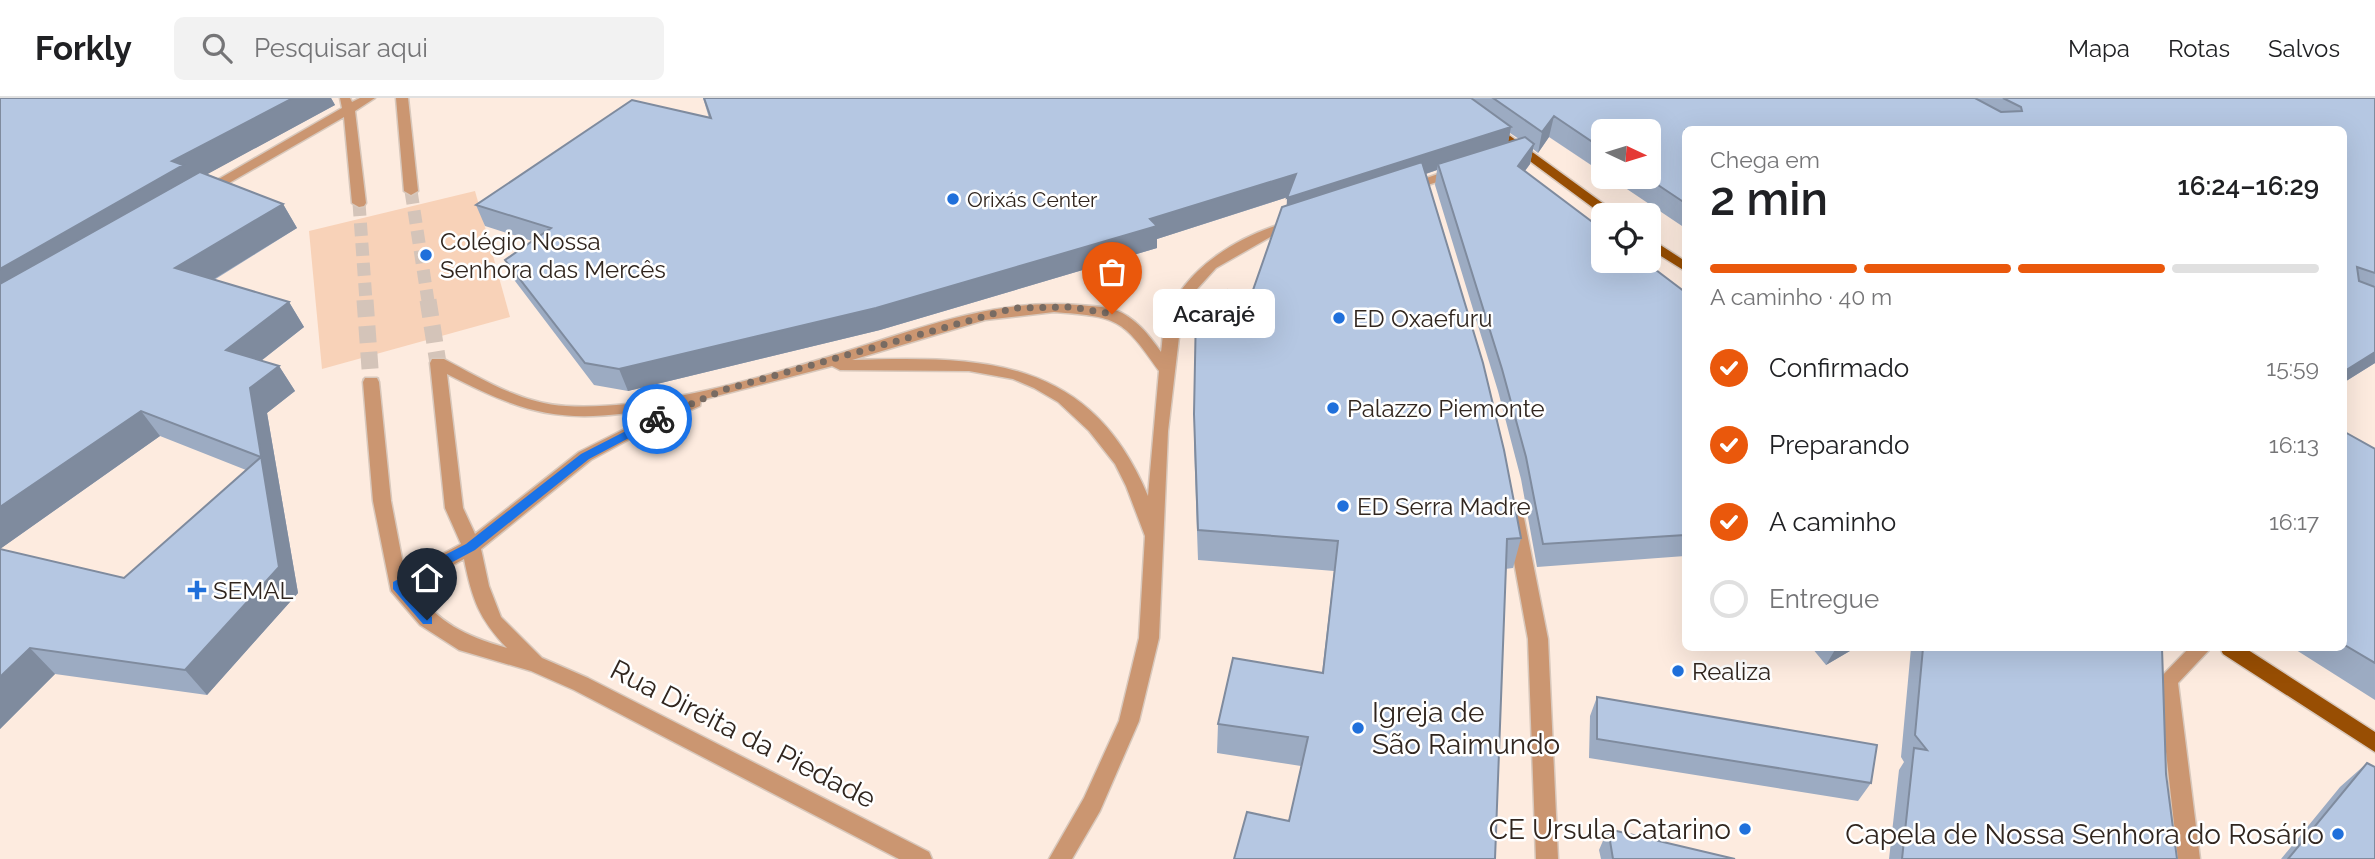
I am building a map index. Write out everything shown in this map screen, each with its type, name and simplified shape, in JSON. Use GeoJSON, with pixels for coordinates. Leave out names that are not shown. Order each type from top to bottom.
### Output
{"type":"FeatureCollection","features":[{"type":"Feature","properties":{"kind":"main road"},"geometry":{"type":"LineString","coordinates":[[1450,98],[1515,152],[1594,203]]}},
{"type":"Feature","properties":{"kind":"main road"},"geometry":{"type":"LineString","coordinates":[[1661,250],[1682,265]]}},
{"type":"Feature","properties":{"kind":"main road"},"geometry":{"type":"LineString","coordinates":[[2235,651],[2375,743]]}},
{"type":"Feature","properties":{"kind":"street"},"geometry":{"type":"LineString","coordinates":[[189,201],[347,103],[369,98]]}},
{"type":"Feature","properties":{"kind":"street"},"geometry":{"type":"LineString","coordinates":[[402,98],[411,191]]}},
{"type":"Feature","properties":{"kind":"street"},"geometry":{"type":"LineString","coordinates":[[347,103],[359,203]]}},
{"type":"Feature","properties":{"kind":"street"},"geometry":{"type":"LineString","coordinates":[[1386,194],[1427,188],[1473,166]]}},
{"type":"Feature","properties":{"kind":"street"},"geometry":{"type":"LineString","coordinates":[[1060,859],[1093,804],[1129,721],[1149,638],[1160,431],[1172,320],[1191,287],[1211,265],[1256,239],[1306,220]]}},
{"type":"Feature","properties":{"kind":"street"},"geometry":{"type":"LineString","coordinates":[[398,586],[471,547],[585,456],[646,424],[723,390],[1014,308],[1072,307],[1112,314],[1138,331],[1167,371]]}},
{"type":"Feature","properties":{"kind":"street","name":"Rua Direita da Piedade"},"geometry":{"type":"LineString","coordinates":[[536,664],[493,621],[479,586],[471,547],[454,509],[438,363],[517,404],[542,410],[585,412],[723,390]]}},
{"type":"Feature","properties":{"kind":"street"},"geometry":{"type":"LineString","coordinates":[[815,365],[925,364],[991,369],[1040,383],[1087,416],[1123,461],[1155,537]]}},
{"type":"Feature","properties":{"kind":"street","name":"Rua Direita da Piedade"},"geometry":{"type":"LineString","coordinates":[[371,382],[382,501],[398,586],[427,620],[466,644],[536,664],[581,684],[921,859]]}},
{"type":"Feature","properties":{"kind":"street"},"geometry":{"type":"LineString","coordinates":[[1511,493],[1538,639],[1545,749],[1547,859]]}},
{"type":"Feature","properties":{"kind":"street"},"geometry":{"type":"LineString","coordinates":[[2189,859],[2168,680],[2198,651]]}},
{"type":"Feature","properties":{"kind":"shaded area"},"geometry":{"type":"Polygon","coordinates":[[[475,191],[510,317],[322,369],[309,231],[475,191]]]}},
{"type":"Feature","properties":{"kind":"building"},"geometry":{"type":"Polygon","coordinates":[[[0,98],[293,98],[172,161],[183,165],[0,269],[0,98]]]}},
{"type":"Feature","properties":{"kind":"building","name":"Orixás Center"},"geometry":{"type":"Polygon","coordinates":[[[704,98],[1471,98],[1511,127],[1287,198],[1296,174],[1150,219],[1157,226],[876,308],[619,369],[585,363],[505,260],[551,228],[476,205],[632,100],[711,118],[704,98]]]}},
{"type":"Feature","properties":{"kind":"building"},"geometry":{"type":"Polygon","coordinates":[[[1493,98],[1975,98],[2001,112],[2022,111],[2021,107],[2003,98],[2375,98],[2375,273],[2357,267],[2359,281],[2375,287],[2375,352],[2347,370],[2347,126],[1682,126],[1682,201],[1661,187],[1661,119],[1591,119],[1591,141],[1554,116],[1542,132],[1493,98]]]}},
{"type":"Feature","properties":{"kind":"building"},"geometry":{"type":"Polygon","coordinates":[[[1525,137],[1534,144],[1518,166],[1591,221],[1591,273],[1660,273],[1682,290],[1682,535],[1543,544],[1526,457],[1502,369],[1438,164],[1525,137]]]}},
{"type":"Feature","properties":{"kind":"building"},"geometry":{"type":"Polygon","coordinates":[[[1422,162],[1483,363],[1521,538],[1507,539],[1495,859],[1234,859],[1247,812],[1289,821],[1308,737],[1218,724],[1233,658],[1323,673],[1338,541],[1198,530],[1194,414],[1196,311],[1227,290],[1246,310],[1282,207],[1422,162]]]}},
{"type":"Feature","properties":{"kind":"building"},"geometry":{"type":"Polygon","coordinates":[[[200,172],[283,204],[175,268],[289,302],[226,350],[279,366],[250,388],[279,567],[185,670],[30,648],[0,677],[0,549],[124,578],[261,457],[141,411],[0,507],[0,284],[200,172]]]}},
{"type":"Feature","properties":{"kind":"building"},"geometry":{"type":"Polygon","coordinates":[[[2347,433],[2375,449],[2375,663],[2347,646],[2347,433]]]}},
{"type":"Feature","properties":{"kind":"building"},"geometry":{"type":"Polygon","coordinates":[[[1923,651],[2162,651],[2166,774],[2177,859],[1902,859],[1914,748],[1927,750],[1915,735],[1923,651]]]}},
{"type":"Feature","properties":{"kind":"building"},"geometry":{"type":"Polygon","coordinates":[[[1597,697],[1877,745],[1871,783],[1597,739],[1597,697]]]}},
{"type":"Feature","properties":{"kind":"building","name":"Capela de Nossa Senhora do Rosário"},"geometry":{"type":"Polygon","coordinates":[[[2367,763],[2375,767],[2375,859],[2288,859],[2367,763]]]}},
{"type":"Feature","properties":{"kind":"building"},"geometry":{"type":"Polygon","coordinates":[[[1608,829],[1735,859],[1613,859],[1608,829]]]}},
{"type":"Feature","properties":{"kind":"tunnel"},"geometry":{"type":"LineString","coordinates":[[411,191],[428,301]]}},
{"type":"Feature","properties":{"kind":"tunnel"},"geometry":{"type":"LineString","coordinates":[[359,203],[366,301]]}},
{"type":"Feature","properties":{"kind":"tunnel"},"geometry":{"type":"LineString","coordinates":[[365,300],[371,382]]}},
{"type":"Feature","properties":{"kind":"tunnel"},"geometry":{"type":"LineString","coordinates":[[428,300],[438,363]]}},
{"type":"Feature","properties":{"kind":"way so far"},"geometry":{"type":"LineString","coordinates":[[657,419],[723,390],[1014,308],[1072,307],[1112,314]]}},
{"type":"Feature","properties":{"kind":"place","name":"Orixás Center"},"geometry":{"type":"Point","coordinates":[953,199]}},
{"type":"Feature","properties":{"kind":"place","name":"Colégio Nossa Senhora das Mercês"},"geometry":{"type":"Point","coordinates":[426,255]}},
{"type":"Feature","properties":{"kind":"place","name":"Acarajé"},"geometry":{"type":"Point","coordinates":[1112,314]}},
{"type":"Feature","properties":{"kind":"place","name":"ED Oxaefuru"},"geometry":{"type":"Point","coordinates":[1339,318]}},
{"type":"Feature","properties":{"kind":"place","name":"Palazzo Piemonte"},"geometry":{"type":"Point","coordinates":[1333,408]}},
{"type":"Feature","properties":{"kind":"place","name":"ED Serra Madre"},"geometry":{"type":"Point","coordinates":[1343,506]}},
{"type":"Feature","properties":{"kind":"place","name":"SEMAL"},"geometry":{"type":"Point","coordinates":[197,590]}},
{"type":"Feature","properties":{"kind":"place","name":"Realiza"},"geometry":{"type":"Point","coordinates":[1678,671]}},
{"type":"Feature","properties":{"kind":"place","name":"Igreja de São Raimundo"},"geometry":{"type":"Point","coordinates":[1358,728]}},
{"type":"Feature","properties":{"kind":"place","name":"CE Ursula Catarino"},"geometry":{"type":"Point","coordinates":[1745,829]}},
{"type":"Feature","properties":{"kind":"place","name":"Capela de Nossa Senhora do Rosário"},"geometry":{"type":"Point","coordinates":[2338,834]}},
{"type":"Feature","properties":{"kind":"route"},"geometry":{"type":"LineString","coordinates":[[427,620],[398,586],[471,547],[585,456],[657,419]]}}]}
